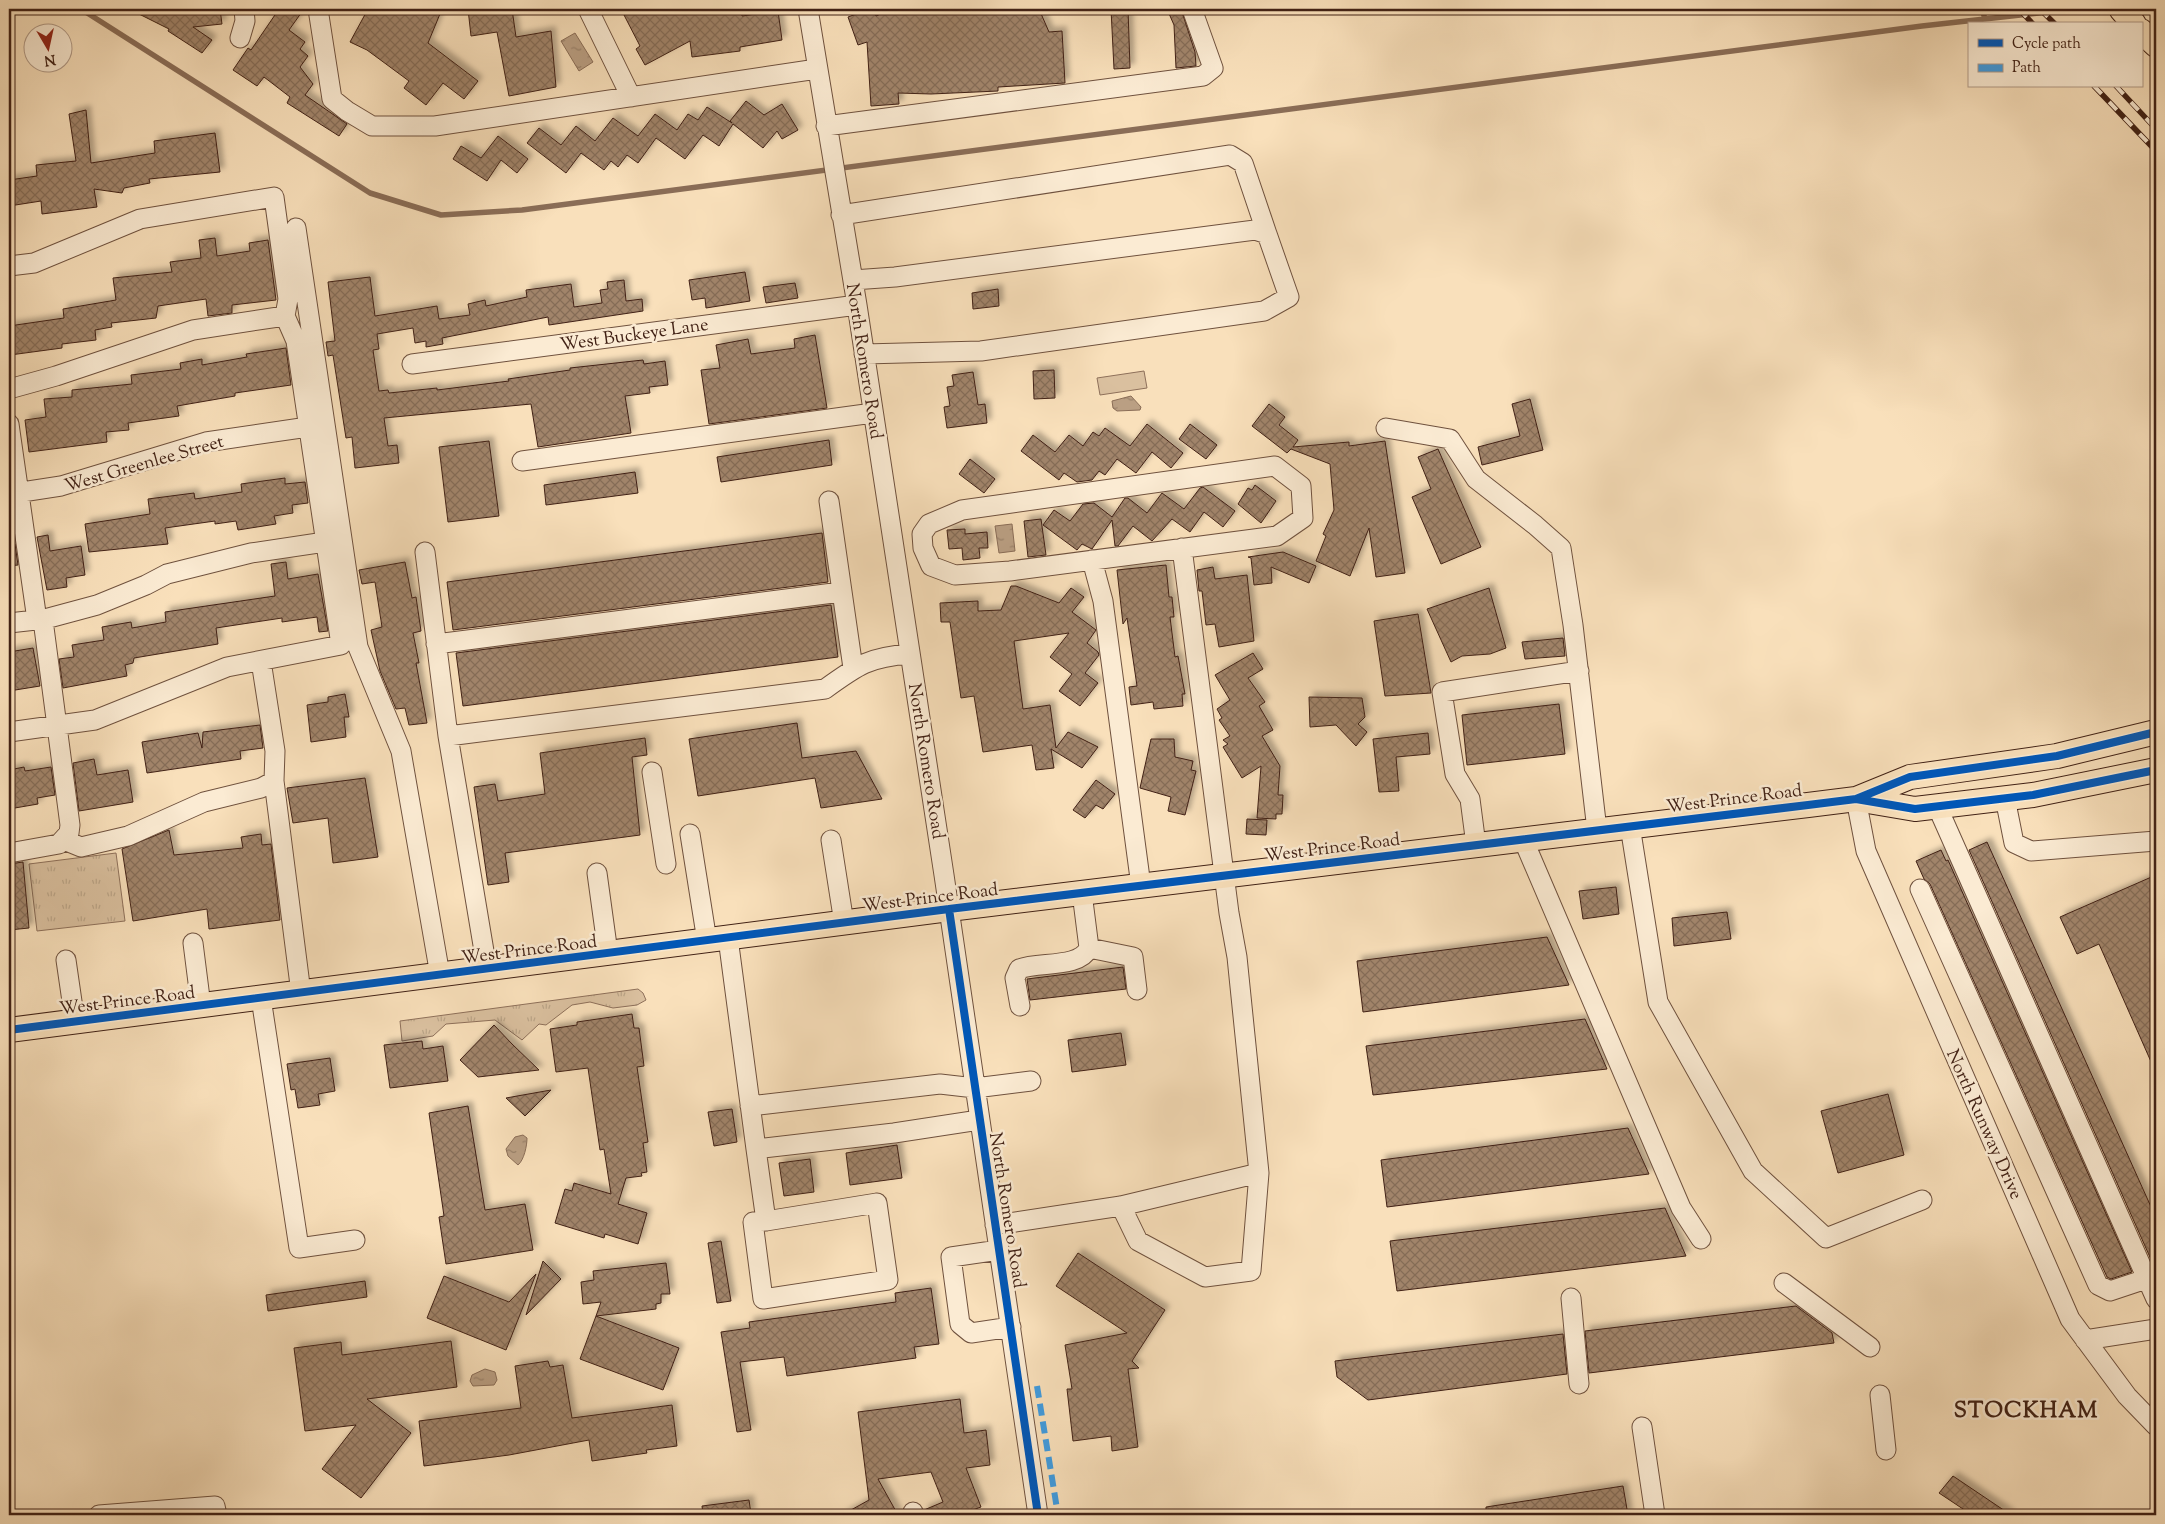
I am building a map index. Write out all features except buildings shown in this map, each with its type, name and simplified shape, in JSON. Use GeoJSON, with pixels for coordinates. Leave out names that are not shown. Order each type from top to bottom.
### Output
{"type":"FeatureCollection","features":[{"type":"Feature","properties":{"kind":"main road"},"geometry":{"type":"LineString","coordinates":[[2121,9],[2132,22]]}},
{"type":"Feature","properties":{"kind":"main road"},"geometry":{"type":"LineString","coordinates":[[2142,32],[2156,45]]}},
{"type":"Feature","properties":{"kind":"main road","name":"West Prince Road"},"geometry":{"type":"LineString","coordinates":[[9,1030],[949,909],[1856,799],[1910,777],[2057,756],[2156,732]]}},
{"type":"Feature","properties":{"kind":"main road","name":"West Prince Road"},"geometry":{"type":"LineString","coordinates":[[1856,799],[1915,809],[2005,798],[2106,781],[2156,770]]}},
{"type":"Feature","properties":{"kind":"street"},"geometry":{"type":"LineString","coordinates":[[240,38],[245,21],[244,9]]}},
{"type":"Feature","properties":{"kind":"street"},"geometry":{"type":"LineString","coordinates":[[318,9],[332,100],[346,111],[372,126],[435,126],[817,69]]}},
{"type":"Feature","properties":{"kind":"street"},"geometry":{"type":"LineString","coordinates":[[588,9],[632,97]]}},
{"type":"Feature","properties":{"kind":"street","name":"North Romero Road"},"geometry":{"type":"LineString","coordinates":[[808,9],[874,413],[1038,1515]]}},
{"type":"Feature","properties":{"kind":"street"},"geometry":{"type":"LineString","coordinates":[[827,134],[846,124],[1203,76],[1213,68],[1192,9]]}},
{"type":"Feature","properties":{"kind":"street"},"geometry":{"type":"LineString","coordinates":[[840,208],[1230,155],[1243,163],[1289,297],[1264,311],[981,352],[864,354]]}},
{"type":"Feature","properties":{"kind":"street"},"geometry":{"type":"LineString","coordinates":[[9,266],[34,263],[140,219],[274,197],[288,299],[285,316],[296,341],[324,542],[341,645],[227,667],[96,720],[9,732]]}},
{"type":"Feature","properties":{"kind":"street"},"geometry":{"type":"LineString","coordinates":[[296,228],[358,647],[401,752],[440,976]]}},
{"type":"Feature","properties":{"kind":"street"},"geometry":{"type":"LineString","coordinates":[[853,280],[895,277],[1255,230],[1268,234]]}},
{"type":"Feature","properties":{"kind":"street","name":"West Buckeye Lane"},"geometry":{"type":"LineString","coordinates":[[412,364],[857,305]]}},
{"type":"Feature","properties":{"kind":"street"},"geometry":{"type":"LineString","coordinates":[[9,389],[56,376],[193,330],[285,316]]}},
{"type":"Feature","properties":{"kind":"street"},"geometry":{"type":"LineString","coordinates":[[522,461],[874,413]]}},
{"type":"Feature","properties":{"kind":"street"},"geometry":{"type":"LineString","coordinates":[[9,424],[14,493],[40,620],[57,725],[70,825],[64,840],[52,846],[9,853]]}},
{"type":"Feature","properties":{"kind":"street","name":"West Greenlee Street"},"geometry":{"type":"LineString","coordinates":[[14,493],[61,486],[206,442],[308,427]]}},
{"type":"Feature","properties":{"kind":"street"},"geometry":{"type":"LineString","coordinates":[[1386,428],[1450,439],[1476,479],[1535,524],[1561,548],[1597,830]]}},
{"type":"Feature","properties":{"kind":"street"},"geometry":{"type":"LineString","coordinates":[[1275,466],[1301,486],[1303,518],[1277,536],[1182,548],[1010,571],[955,575],[931,566],[923,548],[922,534],[929,524],[962,510],[1275,466]]}},
{"type":"Feature","properties":{"kind":"street"},"geometry":{"type":"LineString","coordinates":[[829,501],[853,668]]}},
{"type":"Feature","properties":{"kind":"street"},"geometry":{"type":"LineString","coordinates":[[9,623],[40,620],[97,605],[146,585],[167,574],[251,553],[324,542]]}},
{"type":"Feature","properties":{"kind":"street"},"geometry":{"type":"LineString","coordinates":[[895,554],[923,548]]}},
{"type":"Feature","properties":{"kind":"street"},"geometry":{"type":"LineString","coordinates":[[1121,1206],[1138,1241],[1204,1277],[1251,1271],[1259,1173],[1237,957],[1182,548]]}},
{"type":"Feature","properties":{"kind":"street"},"geometry":{"type":"LineString","coordinates":[[425,552],[448,736],[487,969]]}},
{"type":"Feature","properties":{"kind":"street"},"geometry":{"type":"LineString","coordinates":[[1092,560],[1103,601],[1141,886]]}},
{"type":"Feature","properties":{"kind":"street"},"geometry":{"type":"LineString","coordinates":[[436,644],[841,592]]}},
{"type":"Feature","properties":{"kind":"street"},"geometry":{"type":"LineString","coordinates":[[448,736],[825,689],[853,668],[880,656],[910,654]]}},
{"type":"Feature","properties":{"kind":"street"},"geometry":{"type":"LineString","coordinates":[[261,661],[275,751],[274,781],[301,993]]}},
{"type":"Feature","properties":{"kind":"street"},"geometry":{"type":"LineString","coordinates":[[1476,845],[1470,799],[1455,774],[1442,692],[1578,671]]}},
{"type":"Feature","properties":{"kind":"street"},"geometry":{"type":"LineString","coordinates":[[652,772],[666,864]]}},
{"type":"Feature","properties":{"kind":"street"},"geometry":{"type":"LineString","coordinates":[[64,840],[81,847],[128,836],[204,802],[261,788],[274,781]]}},
{"type":"Feature","properties":{"kind":"street"},"geometry":{"type":"LineString","coordinates":[[2005,798],[2014,843],[2031,851],[2156,841]]}},
{"type":"Feature","properties":{"kind":"street","name":"North Runway Drive"},"geometry":{"type":"LineString","coordinates":[[1856,799],[1866,850],[2070,1319],[2126,1396],[2156,1426]]}},
{"type":"Feature","properties":{"kind":"street"},"geometry":{"type":"LineString","coordinates":[[1937,806],[2156,1299]]}},
{"type":"Feature","properties":{"kind":"street"},"geometry":{"type":"LineString","coordinates":[[1630,826],[1658,1002],[1753,1171],[1826,1238],[1922,1200]]}},
{"type":"Feature","properties":{"kind":"street"},"geometry":{"type":"LineString","coordinates":[[690,834],[717,939],[750,1106],[766,1220]]}},
{"type":"Feature","properties":{"kind":"street"},"geometry":{"type":"LineString","coordinates":[[1523,839],[1681,1208],[1701,1239]]}},
{"type":"Feature","properties":{"kind":"street"},"geometry":{"type":"LineString","coordinates":[[831,840],[844,923]]}},
{"type":"Feature","properties":{"kind":"street"},"geometry":{"type":"LineString","coordinates":[[596,873],[608,954]]}},
{"type":"Feature","properties":{"kind":"street"},"geometry":{"type":"LineString","coordinates":[[1920,889],[2098,1285],[2110,1291],[2146,1278]]}},
{"type":"Feature","properties":{"kind":"street"},"geometry":{"type":"LineString","coordinates":[[1020,1006],[1016,978],[1019,969],[1027,966],[1078,960],[1086,955],[1089,948],[1082,893]]}},
{"type":"Feature","properties":{"kind":"street"},"geometry":{"type":"LineString","coordinates":[[193,944],[201,1006]]}},
{"type":"Feature","properties":{"kind":"street"},"geometry":{"type":"LineString","coordinates":[[1089,948],[1133,957],[1137,990]]}},
{"type":"Feature","properties":{"kind":"street"},"geometry":{"type":"LineString","coordinates":[[66,960],[75,1022]]}},
{"type":"Feature","properties":{"kind":"street"},"geometry":{"type":"LineString","coordinates":[[261,998],[299,1248],[355,1240]]}},
{"type":"Feature","properties":{"kind":"street"},"geometry":{"type":"LineString","coordinates":[[750,1106],[940,1084],[975,1088],[1031,1081]]}},
{"type":"Feature","properties":{"kind":"street"},"geometry":{"type":"LineString","coordinates":[[756,1149],[894,1133],[979,1120]]}},
{"type":"Feature","properties":{"kind":"street"},"geometry":{"type":"LineString","coordinates":[[995,1224],[1121,1206],[1259,1173]]}},
{"type":"Feature","properties":{"kind":"street"},"geometry":{"type":"LineString","coordinates":[[877,1203],[888,1280],[763,1299],[753,1222],[766,1220],[877,1203]]}},
{"type":"Feature","properties":{"kind":"street"},"geometry":{"type":"LineString","coordinates":[[999,1250],[951,1258],[960,1324],[971,1332],[1010,1327]]}},
{"type":"Feature","properties":{"kind":"street"},"geometry":{"type":"LineString","coordinates":[[1784,1283],[1870,1347]]}},
{"type":"Feature","properties":{"kind":"street"},"geometry":{"type":"LineString","coordinates":[[1571,1298],[1579,1384]]}},
{"type":"Feature","properties":{"kind":"street"},"geometry":{"type":"LineString","coordinates":[[2085,1340],[2156,1329]]}},
{"type":"Feature","properties":{"kind":"street"},"geometry":{"type":"LineString","coordinates":[[1880,1395],[1886,1450]]}},
{"type":"Feature","properties":{"kind":"street"},"geometry":{"type":"LineString","coordinates":[[1642,1427],[1655,1515]]}},
{"type":"Feature","properties":{"kind":"street"},"geometry":{"type":"LineString","coordinates":[[99,1514],[215,1506],[217,1515]]}},
{"type":"Feature","properties":{"kind":"green space"},"geometry":{"type":"Polygon","coordinates":[[[1144,371],[1147,388],[1100,395],[1097,378],[1144,371]]]}},
{"type":"Feature","properties":{"kind":"green space"},"geometry":{"type":"Polygon","coordinates":[[[116,853],[125,921],[37,931],[29,864],[116,853]]]}},
{"type":"Feature","properties":{"kind":"green space"},"geometry":{"type":"Polygon","coordinates":[[[638,989],[643,993],[646,1000],[637,1005],[613,1008],[590,1002],[572,1005],[546,1025],[539,1024],[522,1040],[495,1020],[446,1024],[433,1036],[402,1041],[400,1021],[638,989]]]}},
{"type":"Feature","properties":{"kind":"water"},"geometry":{"type":"Polygon","coordinates":[[[575,33],[593,62],[579,71],[561,41],[575,33]]]}},
{"type":"Feature","properties":{"kind":"water"},"geometry":{"type":"Polygon","coordinates":[[[1131,396],[1141,407],[1140,410],[1117,411],[1113,408],[1112,401],[1131,396]]]}},
{"type":"Feature","properties":{"kind":"water"},"geometry":{"type":"Polygon","coordinates":[[[1012,524],[1015,551],[999,553],[995,526],[1012,524]]]}},
{"type":"Feature","properties":{"kind":"water"},"geometry":{"type":"Polygon","coordinates":[[[523,1135],[527,1138],[526,1145],[518,1165],[508,1156],[506,1149],[515,1137],[523,1135]]]}},
{"type":"Feature","properties":{"kind":"water"},"geometry":{"type":"Polygon","coordinates":[[[485,1369],[495,1372],[497,1380],[494,1385],[473,1386],[470,1381],[472,1375],[485,1369]]]}},
{"type":"Feature","properties":{"kind":"waterway"},"geometry":{"type":"LineString","coordinates":[[81,9],[370,193],[441,215],[522,210],[1922,26],[2074,9]]}},
{"type":"Feature","properties":{"kind":"waterway"},"geometry":{"type":"LineString","coordinates":[[1982,9],[1985,19]]}},
{"type":"Feature","properties":{"kind":"railway"},"geometry":{"type":"LineString","coordinates":[[2019,9],[2031,22]]}},
{"type":"Feature","properties":{"kind":"railway"},"geometry":{"type":"LineString","coordinates":[[2040,9],[2053,22]]}},
{"type":"Feature","properties":{"kind":"railway"},"geometry":{"type":"LineString","coordinates":[[2096,88],[2156,151]]}},
{"type":"Feature","properties":{"kind":"railway"},"geometry":{"type":"LineString","coordinates":[[2118,88],[2156,129]]}},
{"type":"Feature","properties":{"kind":"marked path"},"geometry":{"type":"LineString","coordinates":[[1037,1386],[1058,1515]]}},
{"type":"Feature","properties":{"kind":"cycle path"},"geometry":{"type":"LineString","coordinates":[[1856,799],[1910,777],[2057,756],[2156,732]]}},
{"type":"Feature","properties":{"kind":"cycle path"},"geometry":{"type":"LineString","coordinates":[[9,1030],[949,909],[1856,799],[1915,809],[2033,795],[2156,770]]}},
{"type":"Feature","properties":{"kind":"cycle path"},"geometry":{"type":"LineString","coordinates":[[949,909],[1038,1515]]}},
{"type":"Feature","properties":{"kind":"district","name":"STOCKHAM"},"geometry":{"type":"Point","coordinates":[2026,1409]}}]}
